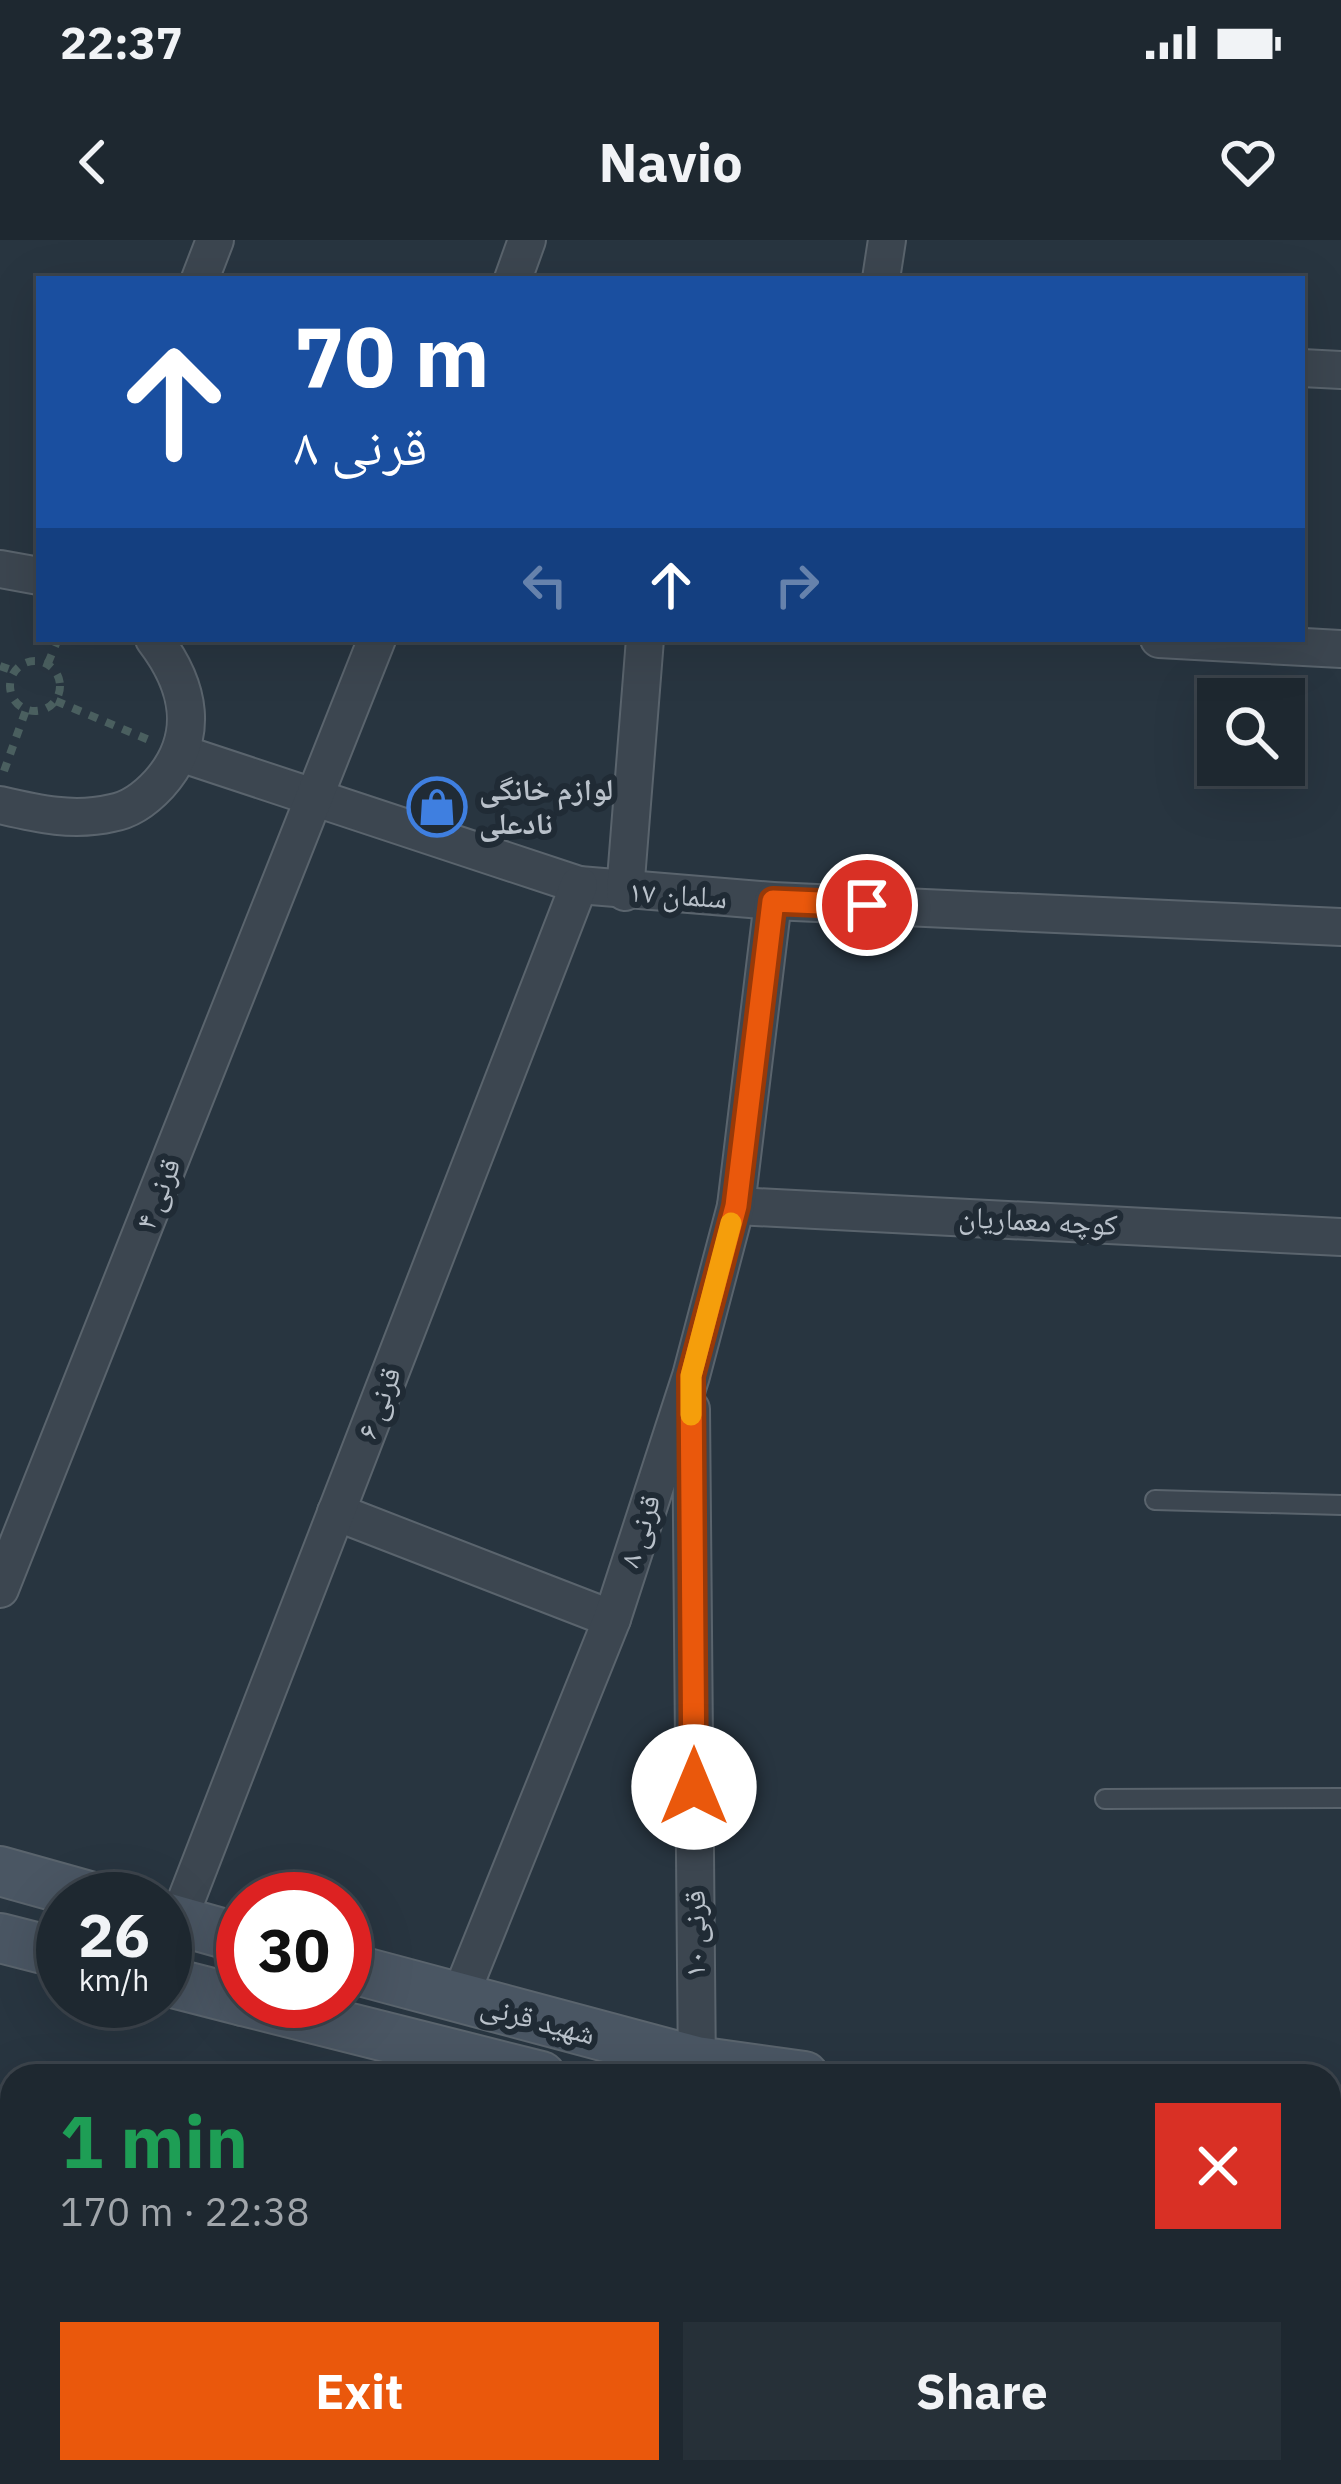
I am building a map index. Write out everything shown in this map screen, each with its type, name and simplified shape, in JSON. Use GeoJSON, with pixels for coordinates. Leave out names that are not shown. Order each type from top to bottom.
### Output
{"type":"FeatureCollection","features":[{"type":"Feature","properties":{"kind":"main road"},"geometry":{"type":"LineString","coordinates":[[0,1871],[36,1881]]}},
{"type":"Feature","properties":{"kind":"main road"},"geometry":{"type":"LineString","coordinates":[[0,1937],[36,1947]]}},
{"type":"Feature","properties":{"kind":"main road","name":"شهید قرنی"},"geometry":{"type":"LineString","coordinates":[[372,1975],[680,2064]]}},
{"type":"Feature","properties":{"kind":"main road","name":"شهید قرنی"},"geometry":{"type":"LineString","coordinates":[[351,2028],[494,2064]]}},
{"type":"Feature","properties":{"kind":"street"},"geometry":{"type":"LineString","coordinates":[[201,276],[215,240]]}},
{"type":"Feature","properties":{"kind":"street"},"geometry":{"type":"LineString","coordinates":[[514,276],[527,240]]}},
{"type":"Feature","properties":{"kind":"street"},"geometry":{"type":"LineString","coordinates":[[880,276],[886,240]]}},
{"type":"Feature","properties":{"kind":"street"},"geometry":{"type":"LineString","coordinates":[[1305,368],[1341,370]]}},
{"type":"Feature","properties":{"kind":"street"},"geometry":{"type":"LineString","coordinates":[[0,569],[36,575]]}},
{"type":"Feature","properties":{"kind":"street"},"geometry":{"type":"LineString","coordinates":[[0,806],[81,818],[119,812],[149,795],[177,764],[187,728],[183,689],[156,642]]}},
{"type":"Feature","properties":{"kind":"street","name":"قرنی ۴"},"geometry":{"type":"LineString","coordinates":[[0,1588],[375,642]]}},
{"type":"Feature","properties":{"kind":"street"},"geometry":{"type":"LineString","coordinates":[[625,892],[645,642]]}},
{"type":"Feature","properties":{"kind":"street"},"geometry":{"type":"LineString","coordinates":[[1209,642],[1341,650]]}},
{"type":"Feature","properties":{"kind":"street","name":"سلمان ۱۷"},"geometry":{"type":"LineString","coordinates":[[180,753],[579,885],[625,892],[1341,928]]}},
{"type":"Feature","properties":{"kind":"street","name":"قرنی ۶"},"geometry":{"type":"LineString","coordinates":[[190,1872],[336,1512],[579,885]]}},
{"type":"Feature","properties":{"kind":"street","name":"قرنی ۸"},"geometry":{"type":"LineString","coordinates":[[459,1999],[612,1618],[691,1376],[736,1206],[773,901]]}},
{"type":"Feature","properties":{"kind":"street","name":"کوچه معماریان"},"geometry":{"type":"LineString","coordinates":[[736,1206],[1341,1237]]}},
{"type":"Feature","properties":{"kind":"street","name":"قرنی ۱۰"},"geometry":{"type":"LineString","coordinates":[[691,1376],[697,2064]]}},
{"type":"Feature","properties":{"kind":"street"},"geometry":{"type":"LineString","coordinates":[[336,1512],[612,1618]]}},
{"type":"Feature","properties":{"kind":"lane"},"geometry":{"type":"LineString","coordinates":[[1155,1500],[1341,1504]]}},
{"type":"Feature","properties":{"kind":"lane"},"geometry":{"type":"LineString","coordinates":[[1105,1799],[1341,1798]]}},
{"type":"Feature","properties":{"kind":"path"},"geometry":{"type":"LineString","coordinates":[[48,663],[57,642]]}},
{"type":"Feature","properties":{"kind":"path"},"geometry":{"type":"LineString","coordinates":[[35,660],[48,663],[61,687],[56,701],[43,711],[26,710],[14,701],[9,686],[14,671],[35,660]]}},
{"type":"Feature","properties":{"kind":"path"},"geometry":{"type":"LineString","coordinates":[[0,666],[14,671]]}},
{"type":"Feature","properties":{"kind":"path"},"geometry":{"type":"LineString","coordinates":[[56,701],[180,753]]}},
{"type":"Feature","properties":{"kind":"path"},"geometry":{"type":"LineString","coordinates":[[0,781],[26,710]]}},
{"type":"Feature","properties":{"kind":"slow traffic"},"geometry":{"type":"LineString","coordinates":[[691,1415],[691,1376],[731,1223]]}},
{"type":"Feature","properties":{"kind":"place","name":"لوازم خانگی نادعلی"},"geometry":{"type":"Point","coordinates":[437,807]}},
{"type":"Feature","properties":{"kind":"route"},"geometry":{"type":"LineString","coordinates":[[694,1787],[691,1376],[736,1206],[773,901],[867,905]]}}]}
